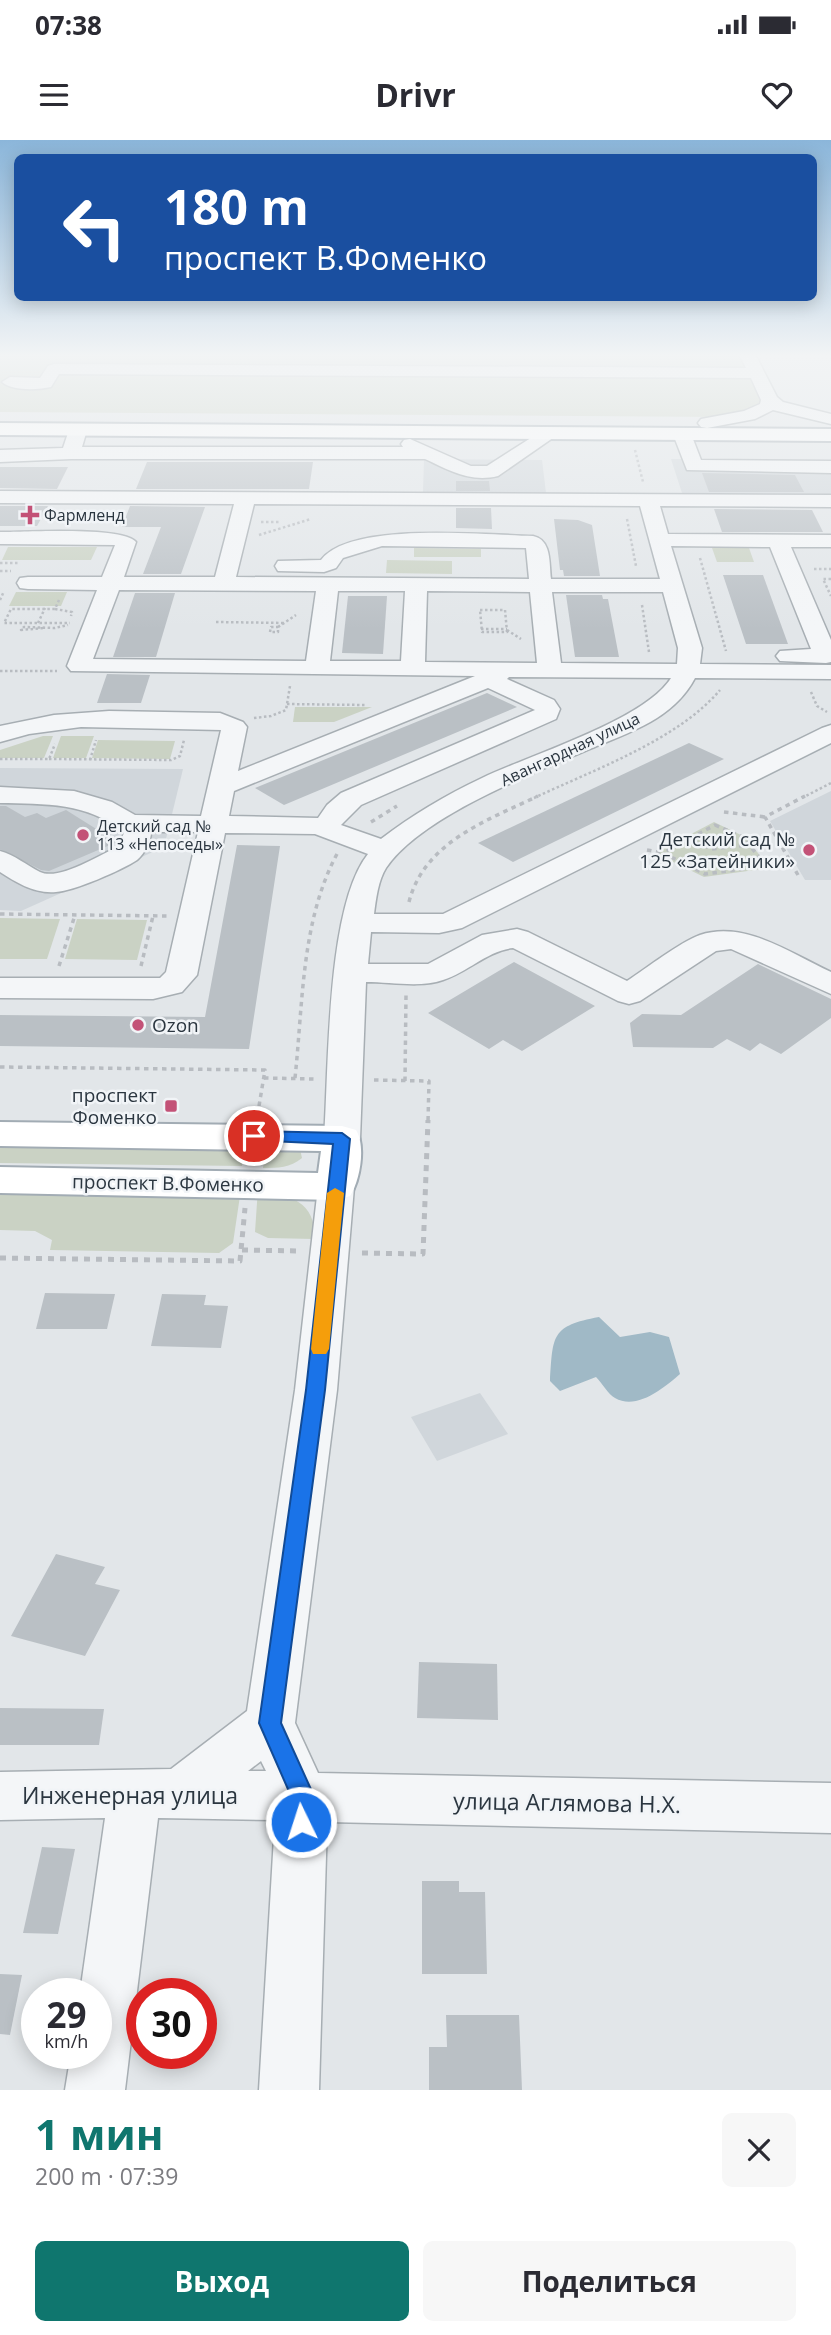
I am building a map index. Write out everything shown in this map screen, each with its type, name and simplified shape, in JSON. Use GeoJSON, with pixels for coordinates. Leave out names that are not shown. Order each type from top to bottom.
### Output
{"type":"FeatureCollection","features":[{"type":"Feature","properties":{"kind":"main road"},"geometry":{"type":"LineString","coordinates":[[0,1134],[342,1139],[336,1187]]}},
{"type":"Feature","properties":{"kind":"main road","name":"проспект В.Фоменко"},"geometry":{"type":"LineString","coordinates":[[0,1180],[336,1187]]}},
{"type":"Feature","properties":{"kind":"street"},"geometry":{"type":"LineString","coordinates":[[71,453],[73,447]]}},
{"type":"Feature","properties":{"kind":"street"},"geometry":{"type":"LineString","coordinates":[[192,453],[194,447]]}},
{"type":"Feature","properties":{"kind":"street"},"geometry":{"type":"LineString","coordinates":[[416,447],[468,472],[491,472],[529,447]]}},
{"type":"Feature","properties":{"kind":"street"},"geometry":{"type":"LineString","coordinates":[[687,447],[694,466],[831,467]]}},
{"type":"Feature","properties":{"kind":"street"},"geometry":{"type":"LineString","coordinates":[[0,456],[71,453],[429,453]]}},
{"type":"Feature","properties":{"kind":"street"},"geometry":{"type":"LineString","coordinates":[[0,497],[831,501]]}},
{"type":"Feature","properties":{"kind":"street"},"geometry":{"type":"LineString","coordinates":[[226,575],[245,499]]}},
{"type":"Feature","properties":{"kind":"street"},"geometry":{"type":"LineString","coordinates":[[648,500],[672,586],[689,663]]}},
{"type":"Feature","properties":{"kind":"street"},"geometry":{"type":"LineString","coordinates":[[0,538],[126,542],[79,666],[290,687],[456,692]]}},
{"type":"Feature","properties":{"kind":"street"},"geometry":{"type":"LineString","coordinates":[[27,583],[109,588],[324,566],[331,562],[334,555],[385,540],[526,541],[536,544],[550,669]]}},
{"type":"Feature","properties":{"kind":"street"},"geometry":{"type":"LineString","coordinates":[[658,540],[831,541]]}},
{"type":"Feature","properties":{"kind":"street"},"geometry":{"type":"LineString","coordinates":[[290,687],[317,668],[413,668],[518,658],[550,669],[827,656],[778,541]]}},
{"type":"Feature","properties":{"kind":"street"},"geometry":{"type":"LineString","coordinates":[[226,575],[328,584],[672,586]]}},
{"type":"Feature","properties":{"kind":"street"},"geometry":{"type":"LineString","coordinates":[[317,668],[328,584]]}},
{"type":"Feature","properties":{"kind":"street"},"geometry":{"type":"LineString","coordinates":[[413,668],[416,585]]}},
{"type":"Feature","properties":{"kind":"street"},"geometry":{"type":"LineString","coordinates":[[221,787],[488,679],[518,658]]}},
{"type":"Feature","properties":{"kind":"street"},"geometry":{"type":"LineString","coordinates":[[689,663],[831,672]]}},
{"type":"Feature","properties":{"kind":"street","name":"Авангардная улица"},"geometry":{"type":"LineString","coordinates":[[342,1139],[350,973],[371,868],[384,850],[394,839],[437,811],[638,720],[665,702],[682,682],[689,663]]}},
{"type":"Feature","properties":{"kind":"street"},"geometry":{"type":"LineString","coordinates":[[326,827],[337,811],[351,799],[544,717],[549,712],[545,705],[488,679]]}},
{"type":"Feature","properties":{"kind":"street"},"geometry":{"type":"LineString","coordinates":[[0,734],[37,723],[64,720],[220,721],[234,727],[181,975],[171,985],[153,989],[0,988]]}},
{"type":"Feature","properties":{"kind":"street"},"geometry":{"type":"LineString","coordinates":[[358,923],[439,924],[469,913],[831,733]]}},
{"type":"Feature","properties":{"kind":"street"},"geometry":{"type":"LineString","coordinates":[[0,795],[83,799],[96,803],[128,822],[138,833],[130,851],[61,883],[34,881],[0,860]]}},
{"type":"Feature","properties":{"kind":"street"},"geometry":{"type":"LineString","coordinates":[[128,822],[326,827],[384,850]]}},
{"type":"Feature","properties":{"kind":"street"},"geometry":{"type":"LineString","coordinates":[[469,913],[502,938]]}},
{"type":"Feature","properties":{"kind":"street"},"geometry":{"type":"LineString","coordinates":[[350,973],[434,973],[502,938],[526,940],[629,994],[708,942],[719,940],[746,943],[831,984]]}},
{"type":"Feature","properties":{"kind":"street"},"geometry":{"type":"LineString","coordinates":[[289,2090],[302,1796],[270,1723],[316,1390],[336,1187]]}},
{"type":"Feature","properties":{"kind":"street"},"geometry":{"type":"LineString","coordinates":[[95,2090],[158,1793],[270,1723]]}},
{"type":"Feature","properties":{"kind":"street","name":"Инженерная улица"},"geometry":{"type":"LineString","coordinates":[[0,1796],[158,1793],[302,1796]]}},
{"type":"Feature","properties":{"kind":"street","name":"улица Аглямова Н.Х."},"geometry":{"type":"LineString","coordinates":[[302,1796],[831,1808]]}},
{"type":"Feature","properties":{"kind":"path"},"geometry":{"type":"LineString","coordinates":[[634,447],[648,500]]}},
{"type":"Feature","properties":{"kind":"path"},"geometry":{"type":"LineString","coordinates":[[234,543],[317,517]]}},
{"type":"Feature","properties":{"kind":"path"},"geometry":{"type":"LineString","coordinates":[[819,569],[831,596]]}},
{"type":"Feature","properties":{"kind":"path"},"geometry":{"type":"LineString","coordinates":[[823,579],[831,579]]}},
{"type":"Feature","properties":{"kind":"path"},"geometry":{"type":"LineString","coordinates":[[55,609],[61,594],[109,588]]}},
{"type":"Feature","properties":{"kind":"path"},"geometry":{"type":"LineString","coordinates":[[0,600],[4,591]]}},
{"type":"Feature","properties":{"kind":"path"},"geometry":{"type":"LineString","coordinates":[[38,623],[44,608]]}},
{"type":"Feature","properties":{"kind":"path"},"geometry":{"type":"LineString","coordinates":[[2,624],[12,609],[44,608],[72,612],[68,623]]}},
{"type":"Feature","properties":{"kind":"path"},"geometry":{"type":"LineString","coordinates":[[507,630],[505,610],[480,610],[481,629],[507,630],[520,637],[518,658]]}},
{"type":"Feature","properties":{"kind":"path"},"geometry":{"type":"LineString","coordinates":[[278,626],[296,615]]}},
{"type":"Feature","properties":{"kind":"path"},"geometry":{"type":"LineString","coordinates":[[216,622],[285,623]]}},
{"type":"Feature","properties":{"kind":"path"},"geometry":{"type":"LineString","coordinates":[[2,624],[72,623],[34,631],[21,630],[24,627],[43,628]]}},
{"type":"Feature","properties":{"kind":"path"},"geometry":{"type":"LineString","coordinates":[[0,671],[55,671],[79,666]]}},
{"type":"Feature","properties":{"kind":"path"},"geometry":{"type":"LineString","coordinates":[[803,672],[816,704],[831,713]]}},
{"type":"Feature","properties":{"kind":"path"},"geometry":{"type":"LineString","coordinates":[[220,721],[271,716],[286,710],[290,687],[414,709]]}},
{"type":"Feature","properties":{"kind":"path"},"geometry":{"type":"LineString","coordinates":[[49,759],[64,720]]}},
{"type":"Feature","properties":{"kind":"path"},"geometry":{"type":"LineString","coordinates":[[90,760],[99,733]]}},
{"type":"Feature","properties":{"kind":"path"},"geometry":{"type":"LineString","coordinates":[[0,759],[175,759],[180,756],[186,734]]}},
{"type":"Feature","properties":{"kind":"path"},"geometry":{"type":"LineString","coordinates":[[798,875],[765,817],[831,783]]}},
{"type":"Feature","properties":{"kind":"path"},"geometry":{"type":"LineString","coordinates":[[766,866],[739,835],[716,825],[664,851],[664,854],[705,874],[766,866],[790,862]]}},
{"type":"Feature","properties":{"kind":"path"},"geometry":{"type":"LineString","coordinates":[[687,839],[710,849],[749,845]]}},
{"type":"Feature","properties":{"kind":"path"},"geometry":{"type":"LineString","coordinates":[[0,914],[193,916]]}},
{"type":"Feature","properties":{"kind":"path"},"geometry":{"type":"LineString","coordinates":[[59,966],[75,915]]}},
{"type":"Feature","properties":{"kind":"path"},"geometry":{"type":"LineString","coordinates":[[129,967],[141,967],[153,916]]}},
{"type":"Feature","properties":{"kind":"path"},"geometry":{"type":"LineString","coordinates":[[47,966],[71,966]]}},
{"type":"Feature","properties":{"kind":"path"},"geometry":{"type":"LineString","coordinates":[[0,1067],[265,1070],[256,1122]]}},
{"type":"Feature","properties":{"kind":"path"},"geometry":{"type":"LineString","coordinates":[[264,1078],[327,1079]]}},
{"type":"Feature","properties":{"kind":"path"},"geometry":{"type":"LineString","coordinates":[[242,1250],[423,1254],[429,1082],[365,1080]]}},
{"type":"Feature","properties":{"kind":"path"},"geometry":{"type":"LineString","coordinates":[[0,1258],[240,1261],[246,1197]]}},
{"type":"Feature","properties":{"kind":"shaded area"},"geometry":{"type":"Polygon","coordinates":[[[424,459],[542,460],[546,493],[423,492],[424,459]]]}},
{"type":"Feature","properties":{"kind":"shaded area"},"geometry":{"type":"Polygon","coordinates":[[[671,459],[831,460],[831,494],[682,493],[671,459]]]}},
{"type":"Feature","properties":{"kind":"shaded area"},"geometry":{"type":"Polygon","coordinates":[[[8,547],[97,547],[91,560],[2,560],[8,547]]]}},
{"type":"Feature","properties":{"kind":"shaded area"},"geometry":{"type":"Polygon","coordinates":[[[414,548],[481,549],[481,557],[414,557],[414,548]]]}},
{"type":"Feature","properties":{"kind":"shaded area"},"geometry":{"type":"Polygon","coordinates":[[[712,548],[749,548],[754,562],[717,562],[712,548]]]}},
{"type":"Feature","properties":{"kind":"shaded area"},"geometry":{"type":"Polygon","coordinates":[[[387,560],[452,561],[452,574],[386,573],[387,560]]]}},
{"type":"Feature","properties":{"kind":"shaded area"},"geometry":{"type":"Polygon","coordinates":[[[16,592],[67,592],[61,606],[9,606],[16,592]]]}},
{"type":"Feature","properties":{"kind":"shaded area"},"geometry":{"type":"Polygon","coordinates":[[[295,707],[372,707],[334,722],[293,722],[295,707]]]}},
{"type":"Feature","properties":{"kind":"shaded area"},"geometry":{"type":"Polygon","coordinates":[[[43,736],[53,736],[44,758],[0,758],[0,750],[43,736]]]}},
{"type":"Feature","properties":{"kind":"shaded area"},"geometry":{"type":"Polygon","coordinates":[[[61,736],[94,736],[86,758],[53,758],[61,736]]]}},
{"type":"Feature","properties":{"kind":"shaded area"},"geometry":{"type":"Polygon","coordinates":[[[98,740],[175,741],[170,759],[92,758],[98,740]]]}},
{"type":"Feature","properties":{"kind":"shaded area","name":"Детский сад № 113 «Непоседы»"},"geometry":{"type":"Polygon","coordinates":[[[0,768],[183,769],[164,847],[21,911],[0,910],[0,768]]]}},
{"type":"Feature","properties":{"kind":"shaded area","name":"Детский сад № 125 «Затейники»"},"geometry":{"type":"Polygon","coordinates":[[[831,791],[831,880],[805,880],[770,821],[831,791]]]}},
{"type":"Feature","properties":{"kind":"shaded area"},"geometry":{"type":"Polygon","coordinates":[[[714,822],[745,837],[770,868],[704,877],[655,853],[714,822]]]}},
{"type":"Feature","properties":{"kind":"shaded area"},"geometry":{"type":"Polygon","coordinates":[[[0,918],[60,919],[47,959],[0,959],[0,918]]]}},
{"type":"Feature","properties":{"kind":"shaded area"},"geometry":{"type":"Polygon","coordinates":[[[77,919],[147,920],[137,960],[65,959],[77,919]]]}},
{"type":"Feature","properties":{"kind":"shaded area"},"geometry":{"type":"Polygon","coordinates":[[[0,1140],[245,1143],[242,1166],[0,1163],[0,1140]]]}},
{"type":"Feature","properties":{"kind":"shaded area"},"geometry":{"type":"Polygon","coordinates":[[[266,1142],[300,1149],[302,1158],[288,1166],[263,1168],[266,1142]]]}},
{"type":"Feature","properties":{"kind":"shaded area"},"geometry":{"type":"Polygon","coordinates":[[[0,1185],[241,1189],[233,1243],[219,1253],[50,1250],[52,1240],[35,1231],[0,1230],[0,1185]]]}},
{"type":"Feature","properties":{"kind":"shaded area"},"geometry":{"type":"Polygon","coordinates":[[[258,1188],[290,1198],[306,1208],[314,1226],[314,1239],[268,1238],[255,1232],[258,1188]]]}},
{"type":"Feature","properties":{"kind":"shaded area"},"geometry":{"type":"Polygon","coordinates":[[[480,1393],[508,1434],[437,1461],[411,1417],[480,1393]]]}},
{"type":"Feature","properties":{"kind":"water"},"geometry":{"type":"Polygon","coordinates":[[[599,1317],[620,1337],[650,1332],[669,1337],[680,1374],[650,1396],[632,1402],[615,1398],[596,1377],[560,1391],[550,1381],[552,1353],[558,1335],[572,1324],[599,1317]]]}},
{"type":"Feature","properties":{"kind":"building"},"geometry":{"type":"Polygon","coordinates":[[[147,462],[313,462],[309,489],[136,489],[147,462]]]}},
{"type":"Feature","properties":{"kind":"building"},"geometry":{"type":"Polygon","coordinates":[[[0,467],[68,467],[57,489],[0,488],[0,467]]]}},
{"type":"Feature","properties":{"kind":"building"},"geometry":{"type":"Polygon","coordinates":[[[702,473],[795,475],[804,492],[709,492],[702,473]]]}},
{"type":"Feature","properties":{"kind":"building"},"geometry":{"type":"Polygon","coordinates":[[[456,481],[489,481],[490,491],[456,491],[456,481]]]}},
{"type":"Feature","properties":{"kind":"building"},"geometry":{"type":"Polygon","coordinates":[[[0,506],[48,506],[37,526],[0,526],[0,506]]]}},
{"type":"Feature","properties":{"kind":"building"},"geometry":{"type":"Polygon","coordinates":[[[130,506],[205,507],[181,574],[143,574],[161,527],[122,527],[130,506]]]}},
{"type":"Feature","properties":{"kind":"building"},"geometry":{"type":"Polygon","coordinates":[[[456,508],[491,508],[492,529],[456,528],[456,508]]]}},
{"type":"Feature","properties":{"kind":"building"},"geometry":{"type":"Polygon","coordinates":[[[714,509],[812,510],[823,532],[722,532],[714,509]]]}},
{"type":"Feature","properties":{"kind":"building"},"geometry":{"type":"Polygon","coordinates":[[[554,519],[578,520],[592,525],[600,576],[564,576],[563,570],[560,570],[554,519]]]}},
{"type":"Feature","properties":{"kind":"building"},"geometry":{"type":"Polygon","coordinates":[[[723,575],[763,575],[788,644],[746,644],[723,575]]]}},
{"type":"Feature","properties":{"kind":"building"},"geometry":{"type":"Polygon","coordinates":[[[135,593],[175,593],[156,657],[113,657],[135,593]]]}},
{"type":"Feature","properties":{"kind":"building"},"geometry":{"type":"Polygon","coordinates":[[[566,595],[602,595],[603,599],[608,599],[619,657],[575,657],[566,595]]]}},
{"type":"Feature","properties":{"kind":"building"},"geometry":{"type":"Polygon","coordinates":[[[348,596],[387,596],[383,654],[342,653],[348,596]]]}},
{"type":"Feature","properties":{"kind":"building"},"geometry":{"type":"Polygon","coordinates":[[[107,674],[150,675],[141,703],[97,703],[107,674]]]}},
{"type":"Feature","properties":{"kind":"building"},"geometry":{"type":"Polygon","coordinates":[[[487,693],[517,707],[284,805],[255,788],[487,693]]]}},
{"type":"Feature","properties":{"kind":"building"},"geometry":{"type":"Polygon","coordinates":[[[689,743],[724,759],[513,862],[478,843],[689,743]]]}},
{"type":"Feature","properties":{"kind":"building"},"geometry":{"type":"Polygon","coordinates":[[[0,806],[6,806],[25,817],[37,813],[46,818],[66,810],[117,842],[49,871],[41,870],[0,849],[0,806]]]}},
{"type":"Feature","properties":{"kind":"building"},"geometry":{"type":"Polygon","coordinates":[[[237,845],[280,846],[249,1049],[0,1046],[0,1015],[205,1017],[237,845]]]}},
{"type":"Feature","properties":{"kind":"building"},"geometry":{"type":"Polygon","coordinates":[[[514,962],[595,1006],[522,1051],[503,1040],[489,1049],[428,1013],[514,962]]]}},
{"type":"Feature","properties":{"kind":"building"},"geometry":{"type":"Polygon","coordinates":[[[758,964],[831,999],[831,1018],[781,1054],[760,1043],[750,1051],[727,1039],[713,1048],[633,1047],[630,1023],[642,1014],[681,1015],[758,964]]]}},
{"type":"Feature","properties":{"kind":"building"},"geometry":{"type":"Polygon","coordinates":[[[45,1293],[115,1294],[107,1329],[36,1329],[45,1293]]]}},
{"type":"Feature","properties":{"kind":"building"},"geometry":{"type":"Polygon","coordinates":[[[162,1294],[206,1295],[204,1305],[228,1306],[221,1348],[151,1346],[162,1294]]]}},
{"type":"Feature","properties":{"kind":"building"},"geometry":{"type":"Polygon","coordinates":[[[56,1554],[105,1567],[95,1584],[120,1590],[85,1656],[11,1636],[56,1554]]]}},
{"type":"Feature","properties":{"kind":"building"},"geometry":{"type":"Polygon","coordinates":[[[419,1662],[497,1664],[498,1720],[417,1718],[419,1662]]]}},
{"type":"Feature","properties":{"kind":"building"},"geometry":{"type":"Polygon","coordinates":[[[0,1708],[104,1709],[99,1745],[0,1745],[0,1708]]]}},
{"type":"Feature","properties":{"kind":"building"},"geometry":{"type":"Polygon","coordinates":[[[42,1847],[75,1849],[58,1934],[23,1933],[42,1847]]]}},
{"type":"Feature","properties":{"kind":"building"},"geometry":{"type":"Polygon","coordinates":[[[422,1881],[459,1881],[459,1892],[485,1892],[487,1974],[422,1974],[422,1881]]]}},
{"type":"Feature","properties":{"kind":"building"},"geometry":{"type":"Polygon","coordinates":[[[0,1974],[22,1975],[10,2035],[0,2034],[0,1974]]]}},
{"type":"Feature","properties":{"kind":"building"},"geometry":{"type":"Polygon","coordinates":[[[446,2015],[519,2015],[522,2090],[429,2090],[429,2047],[447,2047],[446,2015]]]}},
{"type":"Feature","properties":{"kind":"slow traffic"},"geometry":{"type":"LineString","coordinates":[[320,1349],[335,1193]]}},
{"type":"Feature","properties":{"kind":"place","name":"Фармленд"},"geometry":{"type":"Point","coordinates":[30,515]}},
{"type":"Feature","properties":{"kind":"place","name":"Детский сад № 113 «Непоседы»"},"geometry":{"type":"Point","coordinates":[83,835]}},
{"type":"Feature","properties":{"kind":"place","name":"Детский сад № 125 «Затейники»"},"geometry":{"type":"Point","coordinates":[809,850]}},
{"type":"Feature","properties":{"kind":"place","name":"Ozon"},"geometry":{"type":"Point","coordinates":[138,1025]}},
{"type":"Feature","properties":{"kind":"place","name":"проспект Фоменко"},"geometry":{"type":"Point","coordinates":[171,1106]}},
{"type":"Feature","properties":{"kind":"route"},"geometry":{"type":"LineString","coordinates":[[254,1136],[342,1139],[316,1390],[270,1723],[302,1796],[301,1822]]}}]}
